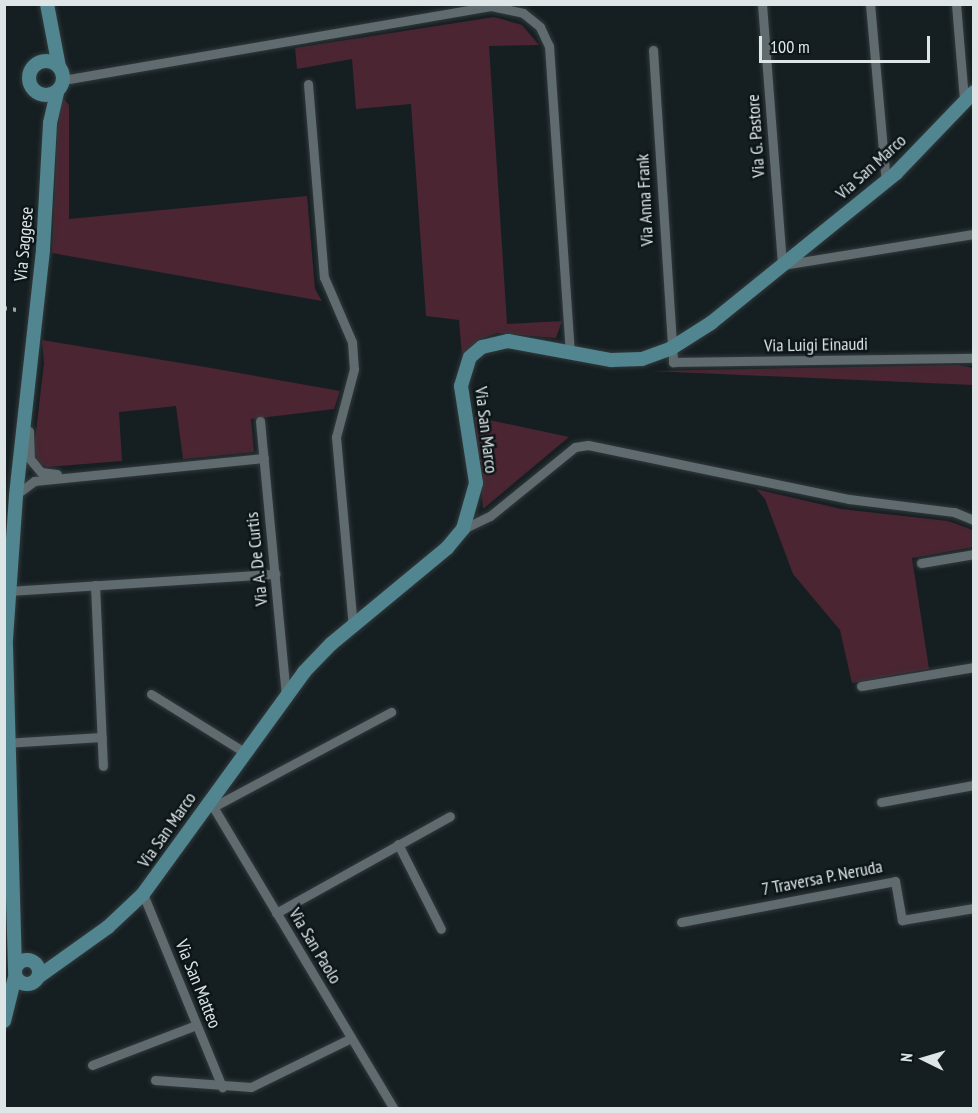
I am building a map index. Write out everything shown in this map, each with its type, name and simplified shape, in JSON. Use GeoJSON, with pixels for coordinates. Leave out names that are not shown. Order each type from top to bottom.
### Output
{"type":"FeatureCollection","features":[{"type":"Feature","properties":{"kind":"main road"},"geometry":{"type":"LineString","coordinates":[[32,89],[47,96],[60,79],[47,4]]}},
{"type":"Feature","properties":{"kind":"main road"},"geometry":{"type":"LineString","coordinates":[[50,123],[32,89],[29,73],[40,62],[51,37]]}},
{"type":"Feature","properties":{"kind":"main road"},"geometry":{"type":"LineString","coordinates":[[40,62],[60,79]]}},
{"type":"Feature","properties":{"kind":"main road","name":"Via Saggese"},"geometry":{"type":"LineString","coordinates":[[23,967],[11,939],[5,639],[16,495],[43,249],[50,123],[60,79]]}},
{"type":"Feature","properties":{"kind":"main road","name":"Via San Marco"},"geometry":{"type":"LineString","coordinates":[[7,1017],[37,979],[70,956],[142,894],[211,804],[244,752],[286,695],[353,626],[447,548],[464,529],[476,483],[461,386],[470,357],[482,347],[508,341],[611,360],[642,359],[670,349],[711,323],[886,182],[969,96]]}},
{"type":"Feature","properties":{"kind":"main road","name":"Via San Marco"},"geometry":{"type":"LineString","coordinates":[[23,967],[70,956]]}},
{"type":"Feature","properties":{"kind":"main road"},"geometry":{"type":"LineString","coordinates":[[23,967],[37,979],[24,984],[23,967]]}},
{"type":"Feature","properties":{"kind":"main road"},"geometry":{"type":"LineString","coordinates":[[7,1017],[23,967]]}},
{"type":"Feature","properties":{"kind":"street","name":"Via G. Pastore"},"geometry":{"type":"LineString","coordinates":[[762,4],[782,265]]}},
{"type":"Feature","properties":{"kind":"street"},"geometry":{"type":"LineString","coordinates":[[870,4],[886,182]]}},
{"type":"Feature","properties":{"kind":"street"},"geometry":{"type":"LineString","coordinates":[[956,4],[969,96]]}},
{"type":"Feature","properties":{"kind":"street"},"geometry":{"type":"LineString","coordinates":[[60,79],[491,6],[523,13],[540,27],[549,46],[570,351]]}},
{"type":"Feature","properties":{"kind":"street","name":"Via Anna Frank"},"geometry":{"type":"LineString","coordinates":[[653,50],[670,349]]}},
{"type":"Feature","properties":{"kind":"street"},"geometry":{"type":"LineString","coordinates":[[308,84],[324,277],[352,342],[354,369],[336,437],[353,626]]}},
{"type":"Feature","properties":{"kind":"street"},"geometry":{"type":"LineString","coordinates":[[782,265],[974,234]]}},
{"type":"Feature","properties":{"kind":"street"},"geometry":{"type":"LineString","coordinates":[[32,347],[30,459],[41,471],[74,475]]}},
{"type":"Feature","properties":{"kind":"street","name":"Via Luigi Einaudi"},"geometry":{"type":"LineString","coordinates":[[670,349],[673,362],[694,364],[974,358]]}},
{"type":"Feature","properties":{"kind":"street","name":"Via A. De Curtis"},"geometry":{"type":"LineString","coordinates":[[260,421],[286,695]]}},
{"type":"Feature","properties":{"kind":"street"},"geometry":{"type":"LineString","coordinates":[[464,529],[490,516],[575,447],[588,445],[849,499],[954,512],[974,520]]}},
{"type":"Feature","properties":{"kind":"street"},"geometry":{"type":"LineString","coordinates":[[16,495],[34,481],[74,475],[264,458]]}},
{"type":"Feature","properties":{"kind":"street"},"geometry":{"type":"LineString","coordinates":[[921,563],[974,554]]}},
{"type":"Feature","properties":{"kind":"street"},"geometry":{"type":"LineString","coordinates":[[9,591],[275,574]]}},
{"type":"Feature","properties":{"kind":"street"},"geometry":{"type":"LineString","coordinates":[[95,585],[103,766]]}},
{"type":"Feature","properties":{"kind":"street"},"geometry":{"type":"LineString","coordinates":[[861,686],[974,667]]}},
{"type":"Feature","properties":{"kind":"street"},"geometry":{"type":"LineString","coordinates":[[151,694],[244,752]]}},
{"type":"Feature","properties":{"kind":"street"},"geometry":{"type":"LineString","coordinates":[[211,804],[391,712]]}},
{"type":"Feature","properties":{"kind":"street"},"geometry":{"type":"LineString","coordinates":[[6,743],[102,737]]}},
{"type":"Feature","properties":{"kind":"street"},"geometry":{"type":"LineString","coordinates":[[881,802],[974,785]]}},
{"type":"Feature","properties":{"kind":"street","name":"Via San Paolo"},"geometry":{"type":"LineString","coordinates":[[211,804],[393,1108]]}},
{"type":"Feature","properties":{"kind":"street"},"geometry":{"type":"LineString","coordinates":[[276,913],[450,816]]}},
{"type":"Feature","properties":{"kind":"street"},"geometry":{"type":"LineString","coordinates":[[398,844],[441,929]]}},
{"type":"Feature","properties":{"kind":"street","name":"7 Traversa P. Neruda"},"geometry":{"type":"LineString","coordinates":[[681,922],[895,881],[902,920],[974,908]]}},
{"type":"Feature","properties":{"kind":"street","name":"Via San Matteo"},"geometry":{"type":"LineString","coordinates":[[142,894],[222,1087]]}},
{"type":"Feature","properties":{"kind":"street"},"geometry":{"type":"LineString","coordinates":[[92,1065],[196,1024]]}},
{"type":"Feature","properties":{"kind":"street"},"geometry":{"type":"LineString","coordinates":[[155,1080],[222,1087],[251,1087],[351,1038]]}},
{"type":"Feature","properties":{"kind":"shaded area"},"geometry":{"type":"Polygon","coordinates":[[[494,17],[522,25],[539,45],[489,46],[507,324],[562,321],[556,338],[497,333],[478,340],[462,355],[459,320],[426,316],[411,104],[356,109],[352,59],[297,69],[295,48],[494,17]]]}},
{"type":"Feature","properties":{"kind":"shaded area"},"geometry":{"type":"Polygon","coordinates":[[[62,97],[69,105],[69,219],[307,196],[315,289],[322,301],[52,253],[58,108],[62,97]]]}},
{"type":"Feature","properties":{"kind":"shaded area"},"geometry":{"type":"Polygon","coordinates":[[[42,340],[340,391],[334,409],[251,419],[254,452],[183,459],[176,406],[119,412],[122,461],[47,467],[37,462],[34,449],[44,363],[42,340]]]}},
{"type":"Feature","properties":{"kind":"shaded area"},"geometry":{"type":"Polygon","coordinates":[[[959,365],[973,368],[973,385],[651,371],[959,365]]]}},
{"type":"Feature","properties":{"kind":"shaded area"},"geometry":{"type":"Polygon","coordinates":[[[475,417],[569,437],[483,509],[475,417]]]}},
{"type":"Feature","properties":{"kind":"shaded area"},"geometry":{"type":"Polygon","coordinates":[[[756,489],[841,509],[948,521],[973,530],[973,547],[912,558],[929,669],[852,683],[840,630],[793,574],[765,499],[756,489]]]}},
{"type":"Feature","properties":{"kind":"railway"},"geometry":{"type":"LineString","coordinates":[[4,308],[17,310]]}}]}
